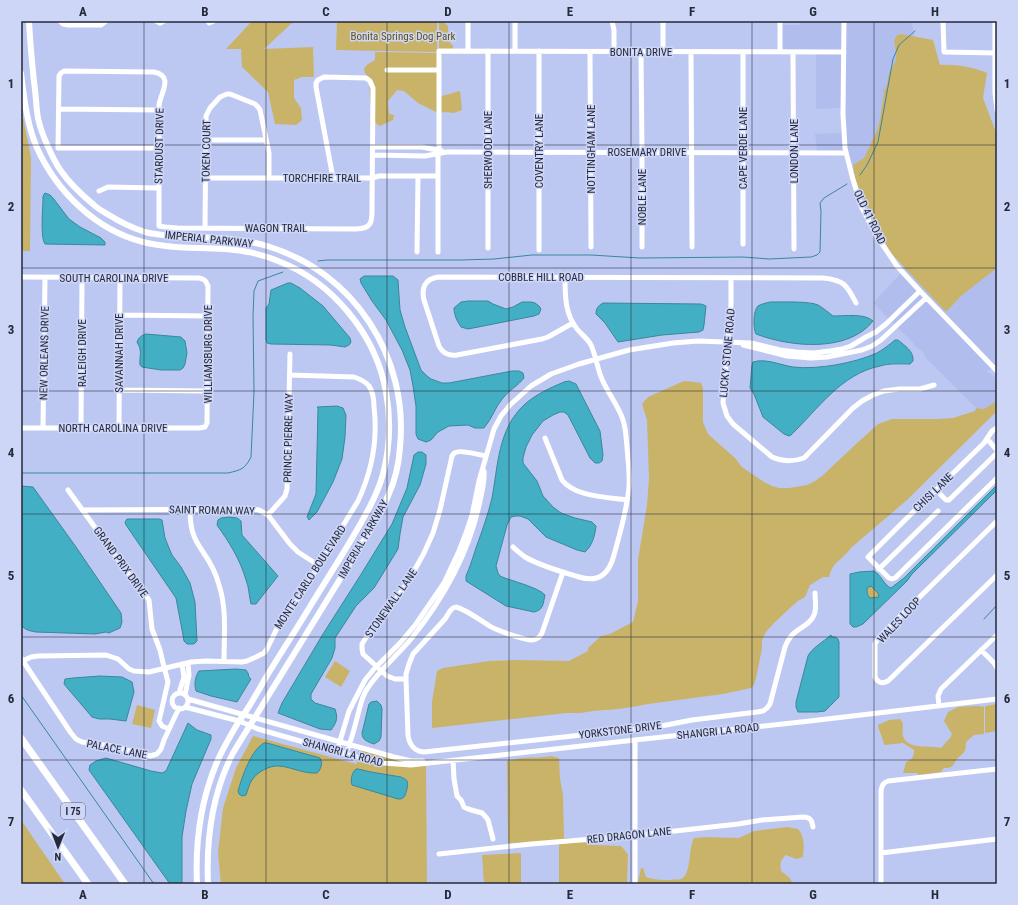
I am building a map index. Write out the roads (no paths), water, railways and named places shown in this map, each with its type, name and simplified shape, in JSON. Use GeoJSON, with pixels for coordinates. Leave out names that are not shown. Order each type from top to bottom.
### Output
{"type":"FeatureCollection","features":[{"type":"Feature","properties":{"kind":"highway","name":"I 75"},"geometry":{"type":"LineString","coordinates":[[21,738],[125,884]]}},
{"type":"Feature","properties":{"kind":"highway","name":"I 75"},"geometry":{"type":"LineString","coordinates":[[21,790],[88,884]]}},
{"type":"Feature","properties":{"kind":"main road","name":"IMPERIAL PARKWAY"},"geometry":{"type":"LineString","coordinates":[[29,21],[38,120],[46,142],[61,170],[77,190],[95,207],[119,221],[145,232],[166,235],[244,240],[268,246],[291,255],[315,268],[333,281],[359,306],[373,327],[385,350],[394,374],[399,396],[401,424],[400,447],[396,473],[388,495],[374,524],[234,752],[226,769],[214,803],[210,826],[207,866],[208,884]]}},
{"type":"Feature","properties":{"kind":"main road","name":"IMPERIAL PARKWAY"},"geometry":{"type":"LineString","coordinates":[[21,73],[29,123],[37,147],[51,174],[70,198],[94,218],[117,232],[142,242],[168,246],[224,249],[253,253],[280,262],[303,273],[324,288],[340,303],[357,323],[369,343],[380,367],[386,392],[389,434],[383,476],[374,499],[348,545],[223,748],[208,785],[203,803],[196,845],[197,884]]}},
{"type":"Feature","properties":{"kind":"street"},"geometry":{"type":"LineString","coordinates":[[60,21],[63,24],[68,25],[101,25],[106,21]]}},
{"type":"Feature","properties":{"kind":"street"},"geometry":{"type":"LineString","coordinates":[[156,21],[160,23],[164,21]]}},
{"type":"Feature","properties":{"kind":"street"},"geometry":{"type":"LineString","coordinates":[[208,21],[209,23],[214,21]]}},
{"type":"Feature","properties":{"kind":"street"},"geometry":{"type":"LineString","coordinates":[[468,21],[468,51]]}},
{"type":"Feature","properties":{"kind":"street"},"geometry":{"type":"LineString","coordinates":[[515,21],[515,51]]}},
{"type":"Feature","properties":{"kind":"street"},"geometry":{"type":"LineString","coordinates":[[612,21],[614,30],[614,52]]}},
{"type":"Feature","properties":{"kind":"street"},"geometry":{"type":"LineString","coordinates":[[663,21],[663,52]]}},
{"type":"Feature","properties":{"kind":"street"},"geometry":{"type":"LineString","coordinates":[[780,21],[780,52]]}},
{"type":"Feature","properties":{"kind":"street","name":"OLD 41 ROAD"},"geometry":{"type":"LineString","coordinates":[[844,21],[843,114],[846,153],[858,197],[872,227],[890,257],[904,275],[997,371]]}},
{"type":"Feature","properties":{"kind":"street"},"geometry":{"type":"LineString","coordinates":[[943,21],[944,52],[996,53]]}},
{"type":"Feature","properties":{"kind":"street"},"geometry":{"type":"LineString","coordinates":[[995,21],[995,93],[997,110]]}},
{"type":"Feature","properties":{"kind":"street","name":"BONITA DRIVE"},"geometry":{"type":"LineString","coordinates":[[439,70],[439,51],[844,52]]}},
{"type":"Feature","properties":{"kind":"street","name":"SHERWOOD LANE"},"geometry":{"type":"LineString","coordinates":[[488,51],[488,248]]}},
{"type":"Feature","properties":{"kind":"street","name":"COVENTRY LANE"},"geometry":{"type":"LineString","coordinates":[[539,51],[539,250]]}},
{"type":"Feature","properties":{"kind":"street","name":"NOTTINGHAM LANE"},"geometry":{"type":"LineString","coordinates":[[590,52],[591,247]]}},
{"type":"Feature","properties":{"kind":"street","name":"NOBLE LANE"},"geometry":{"type":"LineString","coordinates":[[641,52],[642,247]]}},
{"type":"Feature","properties":{"kind":"street"},"geometry":{"type":"LineString","coordinates":[[691,52],[692,247]]}},
{"type":"Feature","properties":{"kind":"street","name":"CAPE VERDE LANE"},"geometry":{"type":"LineString","coordinates":[[743,52],[743,244]]}},
{"type":"Feature","properties":{"kind":"street","name":"LONDON LANE"},"geometry":{"type":"LineString","coordinates":[[793,52],[794,249]]}},
{"type":"Feature","properties":{"kind":"street"},"geometry":{"type":"LineString","coordinates":[[388,70],[439,70],[438,252]]}},
{"type":"Feature","properties":{"kind":"street","name":"STARDUST DRIVE"},"geometry":{"type":"LineString","coordinates":[[58,109],[59,76],[64,71],[158,72],[162,75],[165,86],[160,101],[159,110],[159,226]]}},
{"type":"Feature","properties":{"kind":"street"},"geometry":{"type":"LineString","coordinates":[[333,178],[316,87],[318,80],[324,77],[366,78],[370,81],[373,88],[372,178]]}},
{"type":"Feature","properties":{"kind":"street","name":"TOKEN COURT"},"geometry":{"type":"LineString","coordinates":[[205,228],[206,116],[207,112],[220,97],[230,94],[255,104],[260,110],[269,159],[269,178]]}},
{"type":"Feature","properties":{"kind":"street"},"geometry":{"type":"LineString","coordinates":[[159,110],[58,109],[58,148],[159,148]]}},
{"type":"Feature","properties":{"kind":"street"},"geometry":{"type":"LineString","coordinates":[[206,140],[266,140]]}},
{"type":"Feature","properties":{"kind":"street","name":"ROSEMARY DRIVE"},"geometry":{"type":"LineString","coordinates":[[373,147],[422,148],[439,152],[540,151],[846,153]]}},
{"type":"Feature","properties":{"kind":"street","name":"ROSEMARY DRIVE"},"geometry":{"type":"LineString","coordinates":[[373,155],[425,156],[439,152]]}},
{"type":"Feature","properties":{"kind":"street","name":"TORCHFIRE TRAIL"},"geometry":{"type":"LineString","coordinates":[[206,178],[372,178],[379,176],[438,176]]}},
{"type":"Feature","properties":{"kind":"street"},"geometry":{"type":"LineString","coordinates":[[417,252],[418,177]]}},
{"type":"Feature","properties":{"kind":"street","name":"WAGON TRAIL"},"geometry":{"type":"LineString","coordinates":[[159,226],[205,228],[361,229],[369,226],[372,221],[372,178]]}},
{"type":"Feature","properties":{"kind":"street"},"geometry":{"type":"LineString","coordinates":[[99,191],[108,187],[158,188]]}},
{"type":"Feature","properties":{"kind":"street","name":"SOUTH CAROLINA DRIVE"},"geometry":{"type":"LineString","coordinates":[[21,277],[199,278],[206,281]]}},
{"type":"Feature","properties":{"kind":"street","name":"COBBLE HILL ROAD"},"geometry":{"type":"LineString","coordinates":[[572,323],[542,339],[450,356],[444,353],[440,346],[423,295],[423,289],[426,283],[431,279],[438,277],[823,278],[841,282],[848,288],[856,303]]}},
{"type":"Feature","properties":{"kind":"street","name":"NEW ORLEANS DRIVE"},"geometry":{"type":"LineString","coordinates":[[43,428],[45,278]]}},
{"type":"Feature","properties":{"kind":"street","name":"RALEIGH DRIVE"},"geometry":{"type":"LineString","coordinates":[[81,428],[82,278]]}},
{"type":"Feature","properties":{"kind":"street","name":"SAVANNAH DRIVE"},"geometry":{"type":"LineString","coordinates":[[119,428],[120,278]]}},
{"type":"Feature","properties":{"kind":"street"},"geometry":{"type":"LineString","coordinates":[[514,547],[526,557],[563,572],[585,579],[600,577],[606,573],[613,560],[624,518],[629,485],[629,470],[624,423],[600,375],[590,343],[572,323],[566,304],[565,278]]}},
{"type":"Feature","properties":{"kind":"street","name":"LUCKY STONE ROAD"},"geometry":{"type":"LineString","coordinates":[[731,278],[731,304],[723,403],[727,416],[733,424],[772,457],[780,460],[791,461],[804,458],[852,408],[872,395],[893,390],[920,389],[934,385]]}},
{"type":"Feature","properties":{"kind":"street","name":"WILLIAMSBURG DRIVE"},"geometry":{"type":"LineString","coordinates":[[205,426],[207,423],[208,316],[208,286],[206,281]]}},
{"type":"Feature","properties":{"kind":"street"},"geometry":{"type":"LineString","coordinates":[[346,753],[350,745],[363,696],[375,677],[409,641],[424,622],[452,580],[463,556],[476,517],[484,481],[486,456],[494,429],[501,416],[520,395],[531,386],[552,374],[579,364],[629,350],[673,343],[698,341],[751,343],[780,350],[814,353],[842,349],[851,346],[886,324],[920,291]]}},
{"type":"Feature","properties":{"kind":"street"},"geometry":{"type":"LineString","coordinates":[[738,343],[787,356],[811,358],[827,357],[866,348],[877,342],[926,298]]}},
{"type":"Feature","properties":{"kind":"street"},"geometry":{"type":"LineString","coordinates":[[119,315],[208,316]]}},
{"type":"Feature","properties":{"kind":"street"},"geometry":{"type":"LineString","coordinates":[[873,333],[877,342]]}},
{"type":"Feature","properties":{"kind":"street"},"geometry":{"type":"LineString","coordinates":[[862,339],[866,348]]}},
{"type":"Feature","properties":{"kind":"street","name":"PRINCE PIERRE WAY"},"geometry":{"type":"LineString","coordinates":[[268,515],[285,496],[287,489],[290,354]]}},
{"type":"Feature","properties":{"kind":"street","name":"MONTE CARLO BOULEVARD"},"geometry":{"type":"LineString","coordinates":[[22,660],[38,656],[106,655],[118,659],[129,669],[134,671],[149,672],[206,661],[247,661],[264,653],[269,646],[281,620],[298,599],[358,501],[366,482],[372,461],[376,425],[374,402],[371,390],[363,380],[354,377],[290,375]]}},
{"type":"Feature","properties":{"kind":"street"},"geometry":{"type":"LineString","coordinates":[[119,390],[207,391]]}},
{"type":"Feature","properties":{"kind":"street","name":"NORTH CAROLINA DRIVE"},"geometry":{"type":"LineString","coordinates":[[21,428],[200,428],[205,426]]}},
{"type":"Feature","properties":{"kind":"street","name":"CHISI LANE"},"geometry":{"type":"LineString","coordinates":[[879,569],[868,557],[987,439],[992,431],[997,428]]}},
{"type":"Feature","properties":{"kind":"street"},"geometry":{"type":"LineString","coordinates":[[545,438],[562,480],[570,488],[597,496],[627,500]]}},
{"type":"Feature","properties":{"kind":"street"},"geometry":{"type":"LineString","coordinates":[[987,439],[997,450]]}},
{"type":"Feature","properties":{"kind":"street","name":"STONEWALL LANE"},"geometry":{"type":"LineString","coordinates":[[376,666],[363,654],[362,644],[375,624],[400,594],[424,553],[433,533],[440,510],[452,456],[458,451],[486,456]]}},
{"type":"Feature","properties":{"kind":"street"},"geometry":{"type":"LineString","coordinates":[[936,490],[946,500],[950,500],[997,453]]}},
{"type":"Feature","properties":{"kind":"street"},"geometry":{"type":"LineString","coordinates":[[337,751],[353,704],[365,680],[376,666],[400,643],[416,624],[444,583],[466,532],[479,481],[484,468]]}},
{"type":"Feature","properties":{"kind":"street"},"geometry":{"type":"LineString","coordinates":[[938,511],[879,569],[888,578],[895,578],[906,568],[997,478]]}},
{"type":"Feature","properties":{"kind":"street","name":"GRAND PRIX DRIVE"},"geometry":{"type":"LineString","coordinates":[[68,490],[149,600],[152,629],[160,650],[168,684],[159,721],[162,726],[169,729]]}},
{"type":"Feature","properties":{"kind":"street"},"geometry":{"type":"LineString","coordinates":[[190,509],[190,522],[193,535],[213,569],[220,586],[224,610],[224,661]]}},
{"type":"Feature","properties":{"kind":"street","name":"SAINT ROMAN WAY"},"geometry":{"type":"LineString","coordinates":[[82,510],[259,510],[268,515],[298,552],[318,565]]}},
{"type":"Feature","properties":{"kind":"street","name":"WALES LOOP"},"geometry":{"type":"LineString","coordinates":[[997,521],[879,637],[876,644],[875,677],[877,680],[880,683],[888,681],[997,575]]}},
{"type":"Feature","properties":{"kind":"street","name":"YORKSTONE DRIVE"},"geometry":{"type":"LineString","coordinates":[[563,572],[540,637],[533,640],[502,632],[456,607],[450,611],[445,619],[414,654],[409,664],[406,679],[408,740],[415,749],[424,752],[656,727],[692,720],[763,711],[770,704],[787,641],[793,633],[810,621],[814,615],[815,593]]}},
{"type":"Feature","properties":{"kind":"street"},"geometry":{"type":"LineString","coordinates":[[939,706],[938,696],[941,690],[997,634]]}},
{"type":"Feature","properties":{"kind":"street"},"geometry":{"type":"LineString","coordinates":[[981,650],[997,668]]}},
{"type":"Feature","properties":{"kind":"street","name":"PALACE LANE"},"geometry":{"type":"LineString","coordinates":[[22,660],[71,733],[76,739],[82,742],[112,746],[150,756],[157,754],[161,749],[179,708]]}},
{"type":"Feature","properties":{"kind":"street"},"geometry":{"type":"LineString","coordinates":[[185,664],[189,675],[186,697],[187,705],[179,708],[175,706],[173,700],[179,693],[184,677],[185,664]]}},
{"type":"Feature","properties":{"kind":"street"},"geometry":{"type":"LineString","coordinates":[[376,666],[391,678],[399,680],[406,679]]}},
{"type":"Feature","properties":{"kind":"street"},"geometry":{"type":"LineString","coordinates":[[179,693],[186,697]]}},
{"type":"Feature","properties":{"kind":"street","name":"SHANGRI LA ROAD"},"geometry":{"type":"LineString","coordinates":[[186,697],[254,719],[411,761],[438,762]]}},
{"type":"Feature","properties":{"kind":"street","name":"SHANGRI LA ROAD"},"geometry":{"type":"LineString","coordinates":[[185,707],[239,721],[258,729],[363,758],[396,765],[411,765],[810,722],[997,699]]}},
{"type":"Feature","properties":{"kind":"street"},"geometry":{"type":"LineString","coordinates":[[348,717],[357,719]]}},
{"type":"Feature","properties":{"kind":"street"},"geometry":{"type":"LineString","coordinates":[[344,729],[354,731]]}},
{"type":"Feature","properties":{"kind":"street"},"geometry":{"type":"LineString","coordinates":[[635,740],[635,884]]}},
{"type":"Feature","properties":{"kind":"street"},"geometry":{"type":"LineString","coordinates":[[453,760],[457,796],[461,800],[464,807],[482,813],[485,816],[488,820],[493,839]]}},
{"type":"Feature","properties":{"kind":"street"},"geometry":{"type":"LineString","coordinates":[[881,884],[881,791],[884,783],[997,769]]}},
{"type":"Feature","properties":{"kind":"street","name":"RED DRAGON LANE"},"geometry":{"type":"LineString","coordinates":[[438,854],[803,817],[808,817],[812,820],[814,827]]}},
{"type":"Feature","properties":{"kind":"street"},"geometry":{"type":"LineString","coordinates":[[881,853],[997,839]]}},
{"type":"Feature","properties":{"kind":"waterway"},"geometry":{"type":"LineString","coordinates":[[860,175],[867,165],[878,142],[893,59],[899,45],[915,31]]}},
{"type":"Feature","properties":{"kind":"waterway"},"geometry":{"type":"LineString","coordinates":[[318,261],[461,260],[494,259],[532,255],[591,255],[640,258],[743,257],[769,259],[811,257],[820,252],[820,203],[824,198],[847,184]]}},
{"type":"Feature","properties":{"kind":"waterway"},"geometry":{"type":"LineString","coordinates":[[21,473],[228,473],[245,467],[251,457],[254,392],[254,291],[258,281],[283,272]]}},
{"type":"Feature","properties":{"kind":"waterway"},"geometry":{"type":"LineString","coordinates":[[984,619],[997,605]]}},
{"type":"Feature","properties":{"kind":"waterway"},"geometry":{"type":"LineString","coordinates":[[21,695],[154,884]]}},
{"type":"Feature","properties":{"kind":"park label","name":"Bonita Springs Dog Park"},"geometry":{"type":"Point","coordinates":[403,36]}}]}
